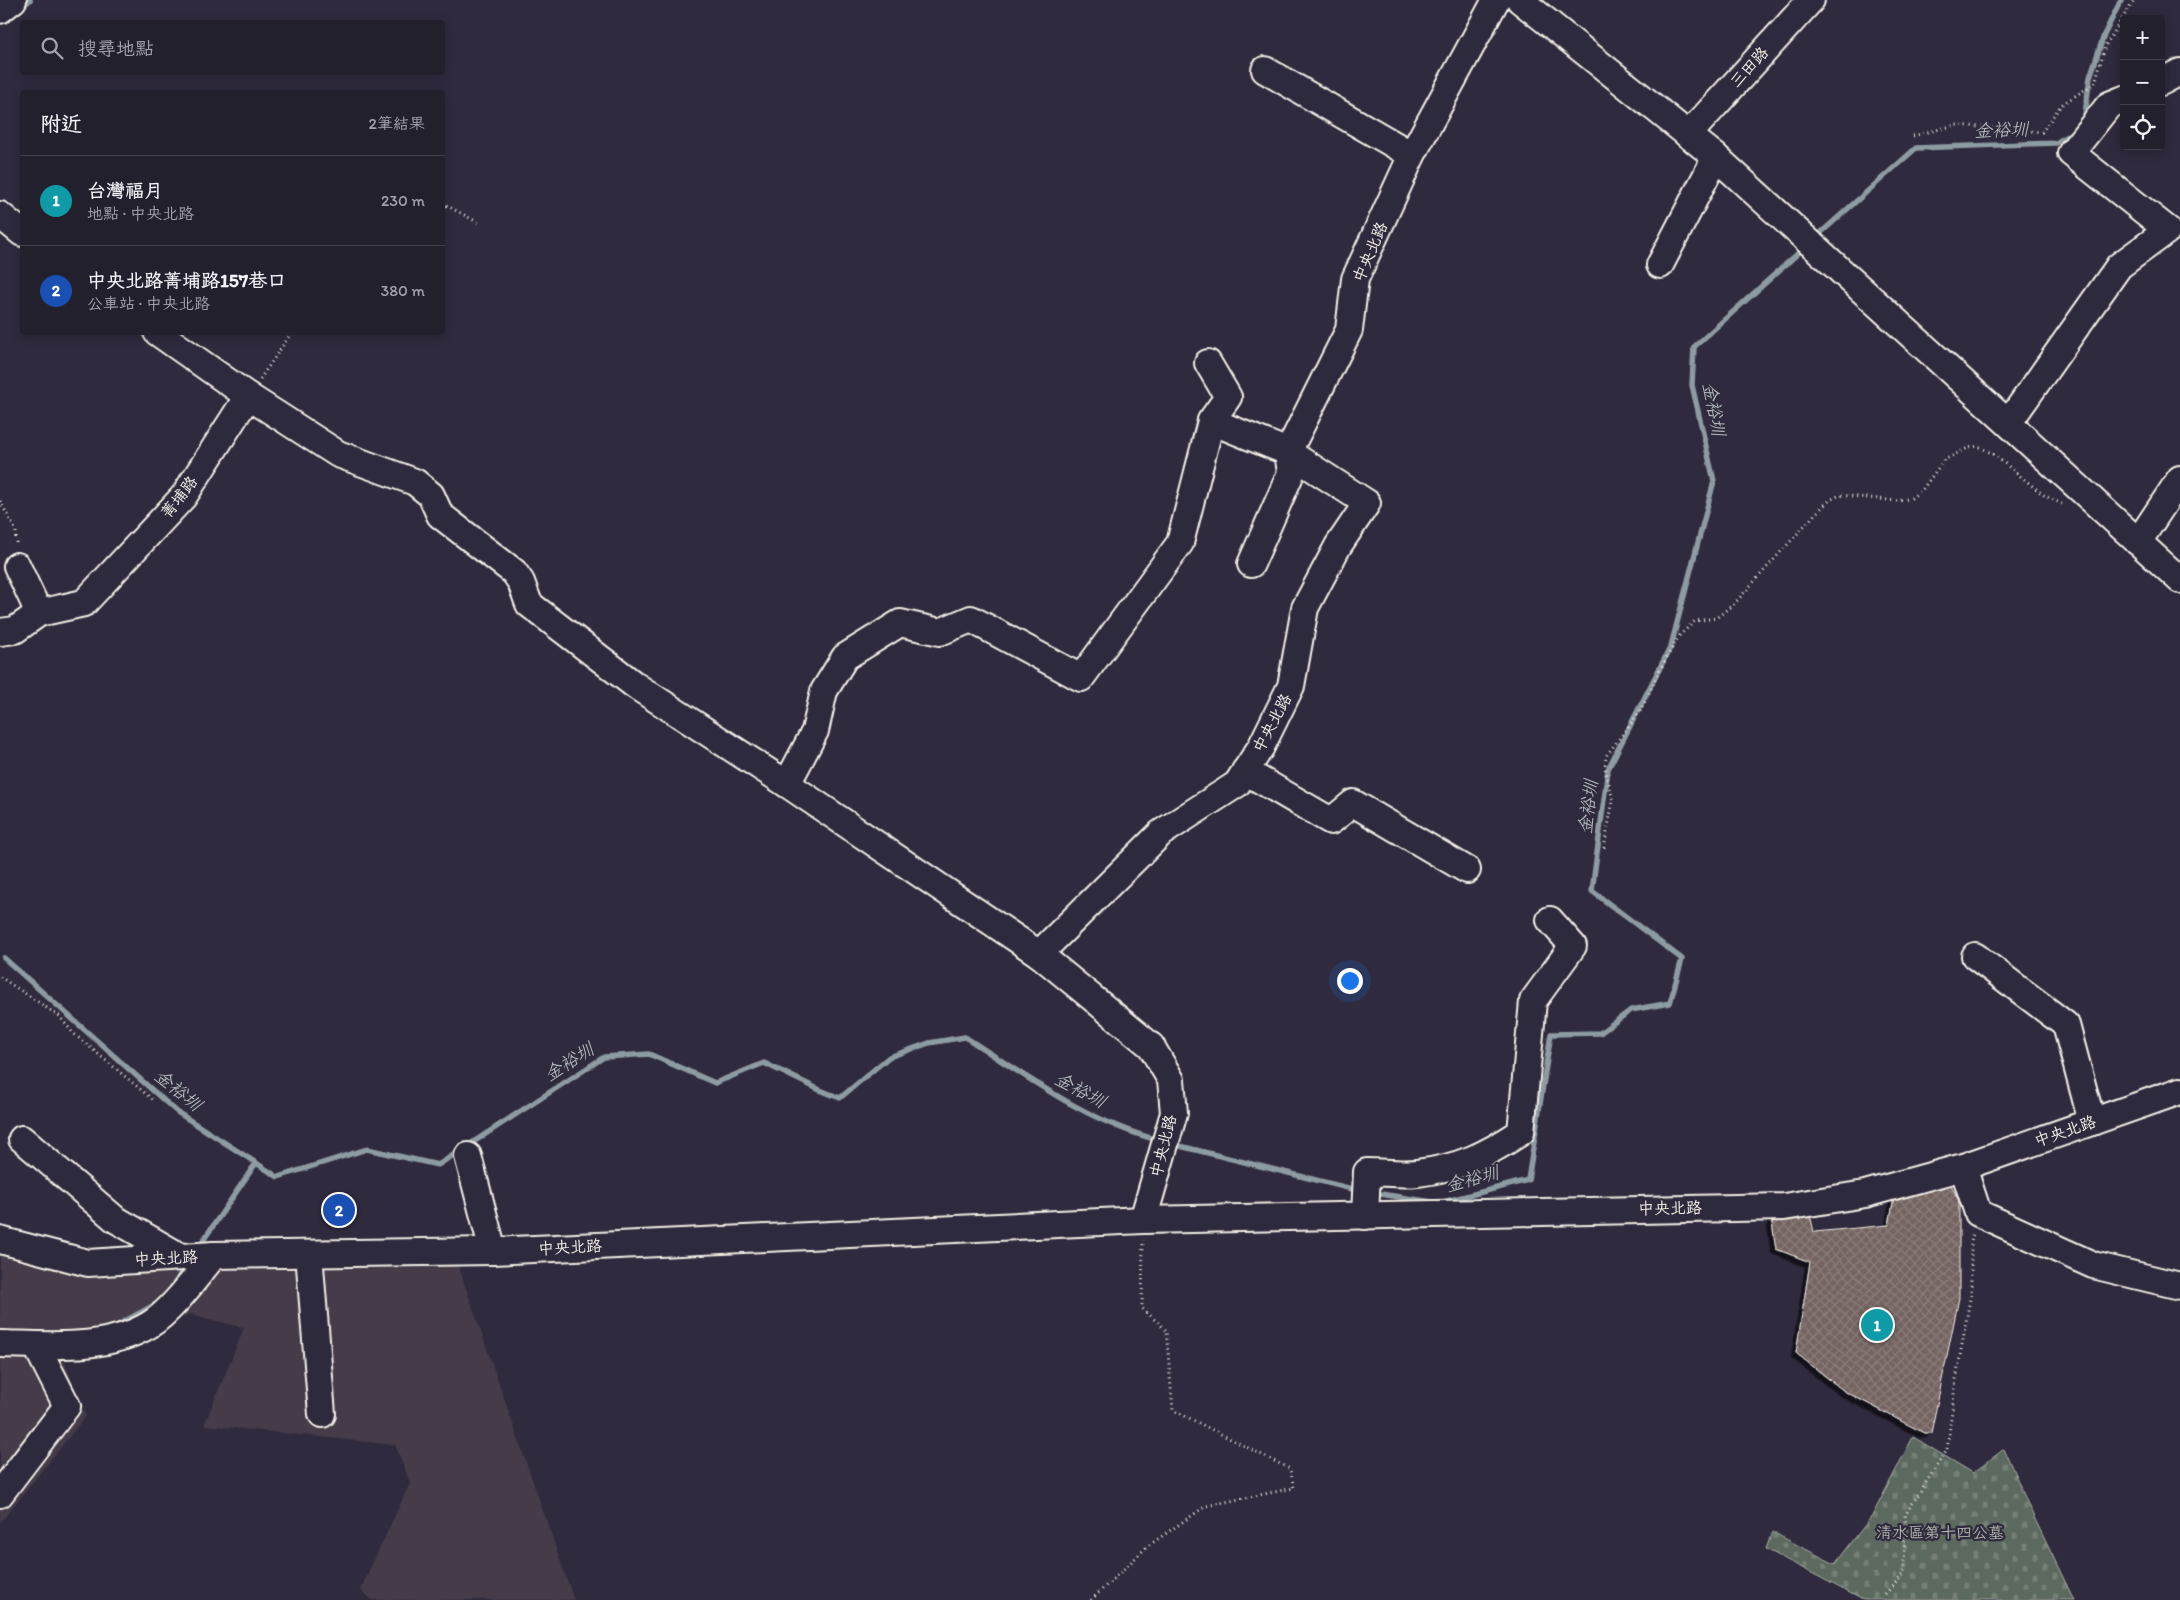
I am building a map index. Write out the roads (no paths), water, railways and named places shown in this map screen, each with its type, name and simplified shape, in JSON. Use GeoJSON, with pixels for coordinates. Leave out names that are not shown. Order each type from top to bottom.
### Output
{"type":"FeatureCollection","features":[{"type":"Feature","properties":{"kind":"street"},"geometry":{"type":"LineString","coordinates":[[0,10],[13,0]]}},
{"type":"Feature","properties":{"kind":"street","name":"中央北路"},"geometry":{"type":"LineString","coordinates":[[1143,1220],[1174,1113],[1171,1080],[1151,1046],[1039,954],[1161,833],[1237,784],[1261,747],[1291,686],[1305,608],[1338,546],[1367,503],[1288,452],[1349,330],[1355,279],[1412,155],[1496,0]]}},
{"type":"Feature","properties":{"kind":"street","name":"三田路"},"geometry":{"type":"LineString","coordinates":[[1688,135],[1811,0]]}},
{"type":"Feature","properties":{"kind":"street"},"geometry":{"type":"LineString","coordinates":[[1528,3],[1716,157],[2009,422],[2180,580]]}},
{"type":"Feature","properties":{"kind":"street"},"geometry":{"type":"LineString","coordinates":[[1265,70],[1412,155]]}},
{"type":"Feature","properties":{"kind":"street"},"geometry":{"type":"LineString","coordinates":[[2165,80],[2180,72]]}},
{"type":"Feature","properties":{"kind":"street"},"geometry":{"type":"LineString","coordinates":[[2009,422],[2119,266],[2168,230],[2071,153],[2116,102]]}},
{"type":"Feature","properties":{"kind":"street"},"geometry":{"type":"LineString","coordinates":[[1660,264],[1716,157]]}},
{"type":"Feature","properties":{"kind":"street"},"geometry":{"type":"LineString","coordinates":[[0,216],[20,231]]}},
{"type":"Feature","properties":{"kind":"street"},"geometry":{"type":"LineString","coordinates":[[161,335],[248,396],[338,454],[415,482],[431,495],[440,515],[514,572],[521,582],[529,604],[636,686],[787,784],[1039,954]]}},
{"type":"Feature","properties":{"kind":"street"},"geometry":{"type":"LineString","coordinates":[[787,784],[815,730],[824,691],[845,657],[900,623],[940,632],[972,619],[1081,678],[1180,544],[1211,420],[1228,397],[1208,363]]}},
{"type":"Feature","properties":{"kind":"street","name":"菁埔路"},"geometry":{"type":"LineString","coordinates":[[0,632],[15,630],[39,613],[84,603],[184,496],[248,396]]}},
{"type":"Feature","properties":{"kind":"street"},"geometry":{"type":"LineString","coordinates":[[1211,420],[1288,452],[1291,473],[1251,564]]}},
{"type":"Feature","properties":{"kind":"street"},"geometry":{"type":"LineString","coordinates":[[2138,542],[2180,479]]}},
{"type":"Feature","properties":{"kind":"street"},"geometry":{"type":"LineString","coordinates":[[18,566],[39,613]]}},
{"type":"Feature","properties":{"kind":"street"},"geometry":{"type":"LineString","coordinates":[[1245,771],[1330,821],[1353,803],[1467,870]]}},
{"type":"Feature","properties":{"kind":"street"},"geometry":{"type":"LineString","coordinates":[[1365,1216],[1367,1172],[1416,1173],[1456,1166],[1492,1152],[1521,1132],[1533,1001],[1572,946],[1550,920]]}},
{"type":"Feature","properties":{"kind":"street"},"geometry":{"type":"LineString","coordinates":[[1974,956],[2066,1025],[2092,1122]]}},
{"type":"Feature","properties":{"kind":"street","name":"中央北路"},"geometry":{"type":"LineString","coordinates":[[0,1240],[88,1263],[214,1255],[494,1251],[1143,1220],[1784,1206],[1865,1194],[1963,1167],[2180,1091]]}},
{"type":"Feature","properties":{"kind":"street"},"geometry":{"type":"LineString","coordinates":[[22,1139],[115,1219],[181,1257]]}},
{"type":"Feature","properties":{"kind":"street"},"geometry":{"type":"LineString","coordinates":[[468,1156],[494,1251]]}},
{"type":"Feature","properties":{"kind":"street"},"geometry":{"type":"LineString","coordinates":[[1963,1167],[1978,1213],[2093,1265],[2180,1286]]}},
{"type":"Feature","properties":{"kind":"street"},"geometry":{"type":"LineString","coordinates":[[309,1254],[322,1414]]}},
{"type":"Feature","properties":{"kind":"street"},"geometry":{"type":"LineString","coordinates":[[0,1344],[69,1345],[112,1341],[150,1324],[181,1295],[214,1255]]}},
{"type":"Feature","properties":{"kind":"street"},"geometry":{"type":"LineString","coordinates":[[0,1494],[67,1406],[36,1345]]}},
{"type":"Feature","properties":{"kind":"waterway"},"geometry":{"type":"LineString","coordinates":[[20,8],[30,0]]}},
{"type":"Feature","properties":{"kind":"waterway","name":"金裕圳"},"geometry":{"type":"LineString","coordinates":[[2084,121],[2090,77],[2104,35],[2121,0]]}},
{"type":"Feature","properties":{"kind":"waterway","name":"金裕圳"},"geometry":{"type":"LineString","coordinates":[[1815,238],[1916,148],[2056,143],[2073,132]]}},
{"type":"Feature","properties":{"kind":"waterway","name":"金裕圳"},"geometry":{"type":"LineString","coordinates":[[1374,1193],[1439,1203],[1528,1180],[1551,1034],[1600,1033],[1631,1010],[1670,1003],[1682,959],[1592,891],[1608,769],[1671,646],[1714,481],[1692,385],[1694,347],[1804,248]]}},
{"type":"Feature","properties":{"kind":"waterway","name":"金裕圳"},"geometry":{"type":"LineString","coordinates":[[4,958],[177,1112],[278,1177],[367,1149],[438,1165],[604,1057],[649,1054],[715,1083],[764,1063],[840,1098],[889,1057],[929,1043],[965,1037],[1034,1082],[1082,1110],[1106,1122],[1158,1140]]}},
{"type":"Feature","properties":{"kind":"waterway","name":"金裕圳"},"geometry":{"type":"LineString","coordinates":[[1172,1144],[1360,1191]]}},
{"type":"Feature","properties":{"kind":"waterway"},"geometry":{"type":"LineString","coordinates":[[198,1248],[256,1163]]}},
{"type":"Feature","properties":{"kind":"waterway"},"geometry":{"type":"LineString","coordinates":[[172,1287],[187,1264]]}},
{"type":"Feature","properties":{"kind":"waterway"},"geometry":{"type":"LineString","coordinates":[[118,1325],[158,1303]]}},
{"type":"Feature","properties":{"kind":"place","name":"中央北路菁埔路157巷口"},"geometry":{"type":"Point","coordinates":[339,1210]}},
{"type":"Feature","properties":{"kind":"place","name":"台灣福月"},"geometry":{"type":"Point","coordinates":[1877,1325]}},
{"type":"Feature","properties":{"kind":"park label","name":"清水區第十四公墓"},"geometry":{"type":"Point","coordinates":[1940,1532]}}]}
